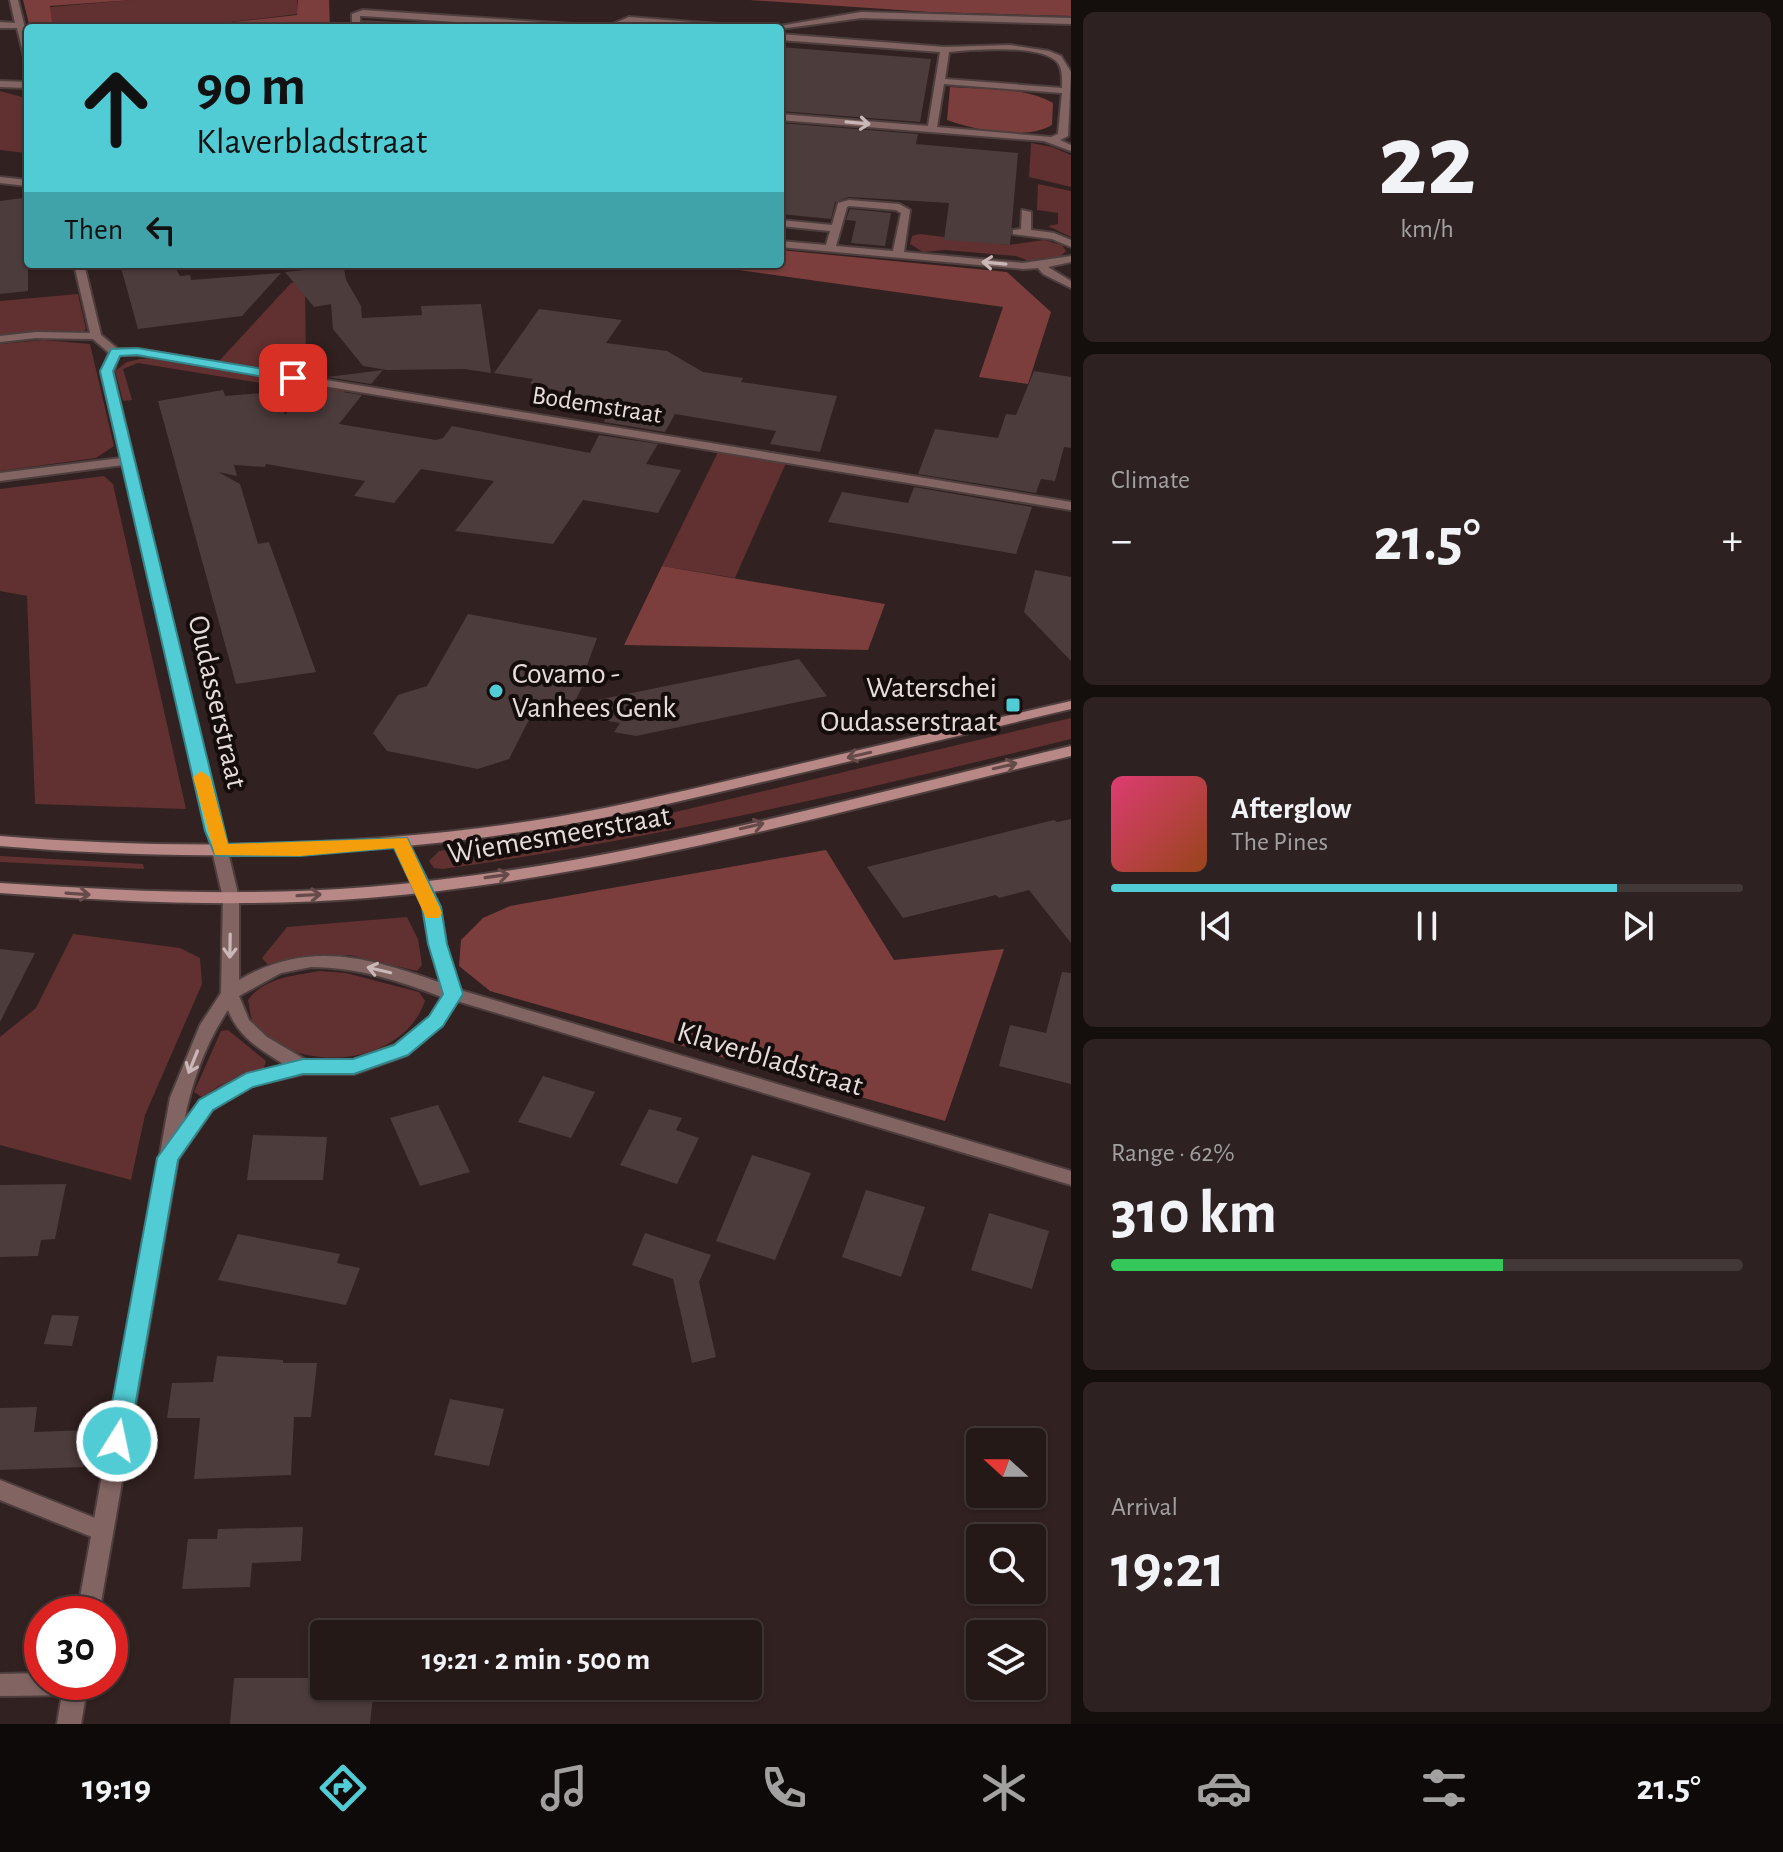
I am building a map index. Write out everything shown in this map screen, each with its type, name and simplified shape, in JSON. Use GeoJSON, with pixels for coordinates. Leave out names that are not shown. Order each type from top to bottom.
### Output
{"type":"FeatureCollection","features":[{"type":"Feature","properties":{"kind":"main road","name":"Wiemesmeerstraat"},"geometry":{"type":"LineString","coordinates":[[0,841],[221,850],[300,850],[400,842],[532,825],[678,797],[1071,705]]}},
{"type":"Feature","properties":{"kind":"main road","name":"Wiemesmeerstraat"},"geometry":{"type":"LineString","coordinates":[[0,888],[91,895],[231,898],[420,887],[558,867],[700,838],[1071,751]]}},
{"type":"Feature","properties":{"kind":"street"},"geometry":{"type":"LineString","coordinates":[[14,0],[24,39]]}},
{"type":"Feature","properties":{"kind":"street"},"geometry":{"type":"LineString","coordinates":[[356,24],[356,14],[363,13],[527,24]]}},
{"type":"Feature","properties":{"kind":"street"},"geometry":{"type":"LineString","coordinates":[[784,26],[861,15],[1071,21]]}},
{"type":"Feature","properties":{"kind":"street"},"geometry":{"type":"LineString","coordinates":[[618,24],[629,20],[677,24]]}},
{"type":"Feature","properties":{"kind":"street"},"geometry":{"type":"LineString","coordinates":[[0,25],[21,26]]}},
{"type":"Feature","properties":{"kind":"street"},"geometry":{"type":"LineString","coordinates":[[784,37],[945,50],[975,47],[1042,50],[1059,56],[1066,67],[1063,136],[1052,140]]}},
{"type":"Feature","properties":{"kind":"street"},"geometry":{"type":"LineString","coordinates":[[932,129],[945,50]]}},
{"type":"Feature","properties":{"kind":"street"},"geometry":{"type":"LineString","coordinates":[[941,81],[1065,91]]}},
{"type":"Feature","properties":{"kind":"street"},"geometry":{"type":"LineString","coordinates":[[0,84],[24,85]]}},
{"type":"Feature","properties":{"kind":"street"},"geometry":{"type":"LineString","coordinates":[[784,117],[1052,140],[1071,148]]}},
{"type":"Feature","properties":{"kind":"street"},"geometry":{"type":"LineString","coordinates":[[0,180],[24,183]]}},
{"type":"Feature","properties":{"kind":"street"},"geometry":{"type":"LineString","coordinates":[[830,249],[842,205],[899,207],[906,212],[898,255]]}},
{"type":"Feature","properties":{"kind":"street"},"geometry":{"type":"LineString","coordinates":[[1026,212],[1022,233],[1054,236],[1071,244]]}},
{"type":"Feature","properties":{"kind":"street"},"geometry":{"type":"LineString","coordinates":[[784,226],[835,228]]}},
{"type":"Feature","properties":{"kind":"street"},"geometry":{"type":"LineString","coordinates":[[784,244],[1023,266],[1071,259]]}},
{"type":"Feature","properties":{"kind":"street"},"geometry":{"type":"LineString","coordinates":[[1040,264],[1047,272],[1071,285]]}},
{"type":"Feature","properties":{"kind":"street"},"geometry":{"type":"LineString","coordinates":[[80,268],[96,336],[115,352]]}},
{"type":"Feature","properties":{"kind":"street"},"geometry":{"type":"LineString","coordinates":[[0,339],[36,335],[96,336]]}},
{"type":"Feature","properties":{"kind":"street","name":"Oudasserstraat"},"geometry":{"type":"LineString","coordinates":[[115,352],[107,373],[231,898],[230,994]]}},
{"type":"Feature","properties":{"kind":"street","name":"Bodemstraat"},"geometry":{"type":"LineString","coordinates":[[115,352],[137,352],[1071,506]]}},
{"type":"Feature","properties":{"kind":"street"},"geometry":{"type":"LineString","coordinates":[[0,477],[128,461]]}},
{"type":"Feature","properties":{"kind":"street"},"geometry":{"type":"LineString","coordinates":[[168,1158],[206,1105],[247,1081],[303,1067],[354,1067],[401,1050],[436,1021],[453,994],[437,944],[432,907],[400,842]]}},
{"type":"Feature","properties":{"kind":"street","name":"Klaverbladstraat"},"geometry":{"type":"LineString","coordinates":[[230,994],[252,980],[291,964],[342,962],[394,973],[453,994],[1071,1178]]}},
{"type":"Feature","properties":{"kind":"street"},"geometry":{"type":"LineString","coordinates":[[230,994],[242,1023],[261,1042],[303,1067]]}},
{"type":"Feature","properties":{"kind":"street"},"geometry":{"type":"LineString","coordinates":[[91,1596],[179,1098],[209,1025],[230,994]]}},
{"type":"Feature","properties":{"kind":"street"},"geometry":{"type":"LineString","coordinates":[[0,1490],[102,1531]]}},
{"type":"Feature","properties":{"kind":"street"},"geometry":{"type":"LineString","coordinates":[[0,1685],[24,1684]]}},
{"type":"Feature","properties":{"kind":"street"},"geometry":{"type":"LineString","coordinates":[[69,1724],[73,1700]]}},
{"type":"Feature","properties":{"kind":"shaded area"},"geometry":{"type":"Polygon","coordinates":[[[23,0],[132,0],[50,6],[52,24],[29,24],[23,0]]]}},
{"type":"Feature","properties":{"kind":"shaded area"},"geometry":{"type":"Polygon","coordinates":[[[132,0],[297,0],[298,14],[212,24],[52,24],[50,7],[132,0]]]}},
{"type":"Feature","properties":{"kind":"shaded area"},"geometry":{"type":"Polygon","coordinates":[[[298,0],[329,0],[330,24],[215,24],[297,15],[298,0]]]}},
{"type":"Feature","properties":{"kind":"shaded area"},"geometry":{"type":"Polygon","coordinates":[[[749,0],[1071,0],[1071,16],[929,12],[749,0]]]}},
{"type":"Feature","properties":{"kind":"shaded area"},"geometry":{"type":"Polygon","coordinates":[[[950,87],[1016,91],[1042,98],[1053,103],[1052,125],[1041,130],[1014,133],[947,120],[950,87]]]}},
{"type":"Feature","properties":{"kind":"shaded area"},"geometry":{"type":"Polygon","coordinates":[[[0,91],[22,97],[24,153],[0,150],[0,91]]]}},
{"type":"Feature","properties":{"kind":"shaded area"},"geometry":{"type":"Polygon","coordinates":[[[1031,143],[1071,155],[1071,187],[1029,177],[1031,143]]]}},
{"type":"Feature","properties":{"kind":"shaded area"},"geometry":{"type":"Polygon","coordinates":[[[1038,184],[1071,191],[1071,237],[1048,226],[1058,224],[1058,213],[1037,210],[1038,184]]]}},
{"type":"Feature","properties":{"kind":"shaded area"},"geometry":{"type":"Polygon","coordinates":[[[920,234],[1009,245],[1044,240],[1062,245],[1066,251],[1060,257],[1029,261],[1016,256],[945,250],[923,252],[910,244],[912,236],[920,234]]]}},
{"type":"Feature","properties":{"kind":"shaded area"},"geometry":{"type":"Polygon","coordinates":[[[784,250],[1007,272],[1051,312],[1028,384],[979,377],[1003,307],[725,268],[784,268],[784,250]]]}},
{"type":"Feature","properties":{"kind":"shaded area"},"geometry":{"type":"Polygon","coordinates":[[[305,281],[304,375],[219,361],[291,283],[305,281]]]}},
{"type":"Feature","properties":{"kind":"shaded area"},"geometry":{"type":"Polygon","coordinates":[[[78,294],[84,331],[0,336],[0,301],[78,294]]]}},
{"type":"Feature","properties":{"kind":"shaded area"},"geometry":{"type":"Polygon","coordinates":[[[43,340],[90,344],[114,446],[96,458],[0,471],[0,344],[43,340]]]}},
{"type":"Feature","properties":{"kind":"shaded area"},"geometry":{"type":"Polygon","coordinates":[[[140,359],[345,391],[341,396],[138,363],[123,369],[132,400],[123,401],[115,371],[127,362],[140,359]]]}},
{"type":"Feature","properties":{"kind":"shaded area"},"geometry":{"type":"Polygon","coordinates":[[[718,452],[786,463],[735,578],[662,566],[718,452]]]}},
{"type":"Feature","properties":{"kind":"shaded area"},"geometry":{"type":"Polygon","coordinates":[[[104,476],[113,484],[186,809],[35,804],[27,596],[0,591],[0,489],[104,476]]]}},
{"type":"Feature","properties":{"kind":"shaded area"},"geometry":{"type":"Polygon","coordinates":[[[662,566],[885,604],[868,650],[624,645],[662,566]]]}},
{"type":"Feature","properties":{"kind":"shaded area"},"geometry":{"type":"Polygon","coordinates":[[[1071,718],[1071,739],[837,795],[522,857],[443,869],[434,868],[429,861],[439,851],[671,813],[1071,718]]]}},
{"type":"Feature","properties":{"kind":"shaded area"},"geometry":{"type":"Polygon","coordinates":[[[826,850],[894,960],[1004,949],[945,1121],[490,991],[459,966],[461,940],[483,918],[510,906],[826,850]]]}},
{"type":"Feature","properties":{"kind":"shaded area"},"geometry":{"type":"Polygon","coordinates":[[[0,856],[143,864],[144,869],[0,862],[0,856]]]}},
{"type":"Feature","properties":{"kind":"shaded area"},"geometry":{"type":"Polygon","coordinates":[[[407,917],[418,939],[422,965],[417,971],[350,955],[303,957],[268,965],[262,958],[287,927],[407,917]]]}},
{"type":"Feature","properties":{"kind":"shaded area"},"geometry":{"type":"Polygon","coordinates":[[[73,934],[180,948],[200,958],[202,984],[145,1115],[131,1180],[0,1145],[0,1037],[36,1008],[73,934]]]}},
{"type":"Feature","properties":{"kind":"shaded area"},"geometry":{"type":"Polygon","coordinates":[[[320,971],[346,973],[419,992],[425,1001],[402,1035],[385,1046],[344,1057],[302,1054],[283,1047],[260,1032],[253,1022],[248,1000],[255,992],[280,979],[320,971]]]}},
{"type":"Feature","properties":{"kind":"shaded area"},"geometry":{"type":"Polygon","coordinates":[[[228,1030],[266,1061],[263,1071],[220,1085],[202,1097],[194,1092],[221,1031],[228,1030]]]}},
{"type":"Feature","properties":{"kind":"building"},"geometry":{"type":"Polygon","coordinates":[[[784,47],[931,59],[920,122],[784,111],[784,47]]]}},
{"type":"Feature","properties":{"kind":"building"},"geometry":{"type":"Polygon","coordinates":[[[784,123],[918,134],[916,144],[1018,153],[1010,245],[944,240],[949,203],[849,197],[835,202],[831,219],[784,214],[784,123]]]}},
{"type":"Feature","properties":{"kind":"building"},"geometry":{"type":"Polygon","coordinates":[[[23,198],[24,268],[28,268],[28,291],[0,294],[0,201],[23,198]]]}},
{"type":"Feature","properties":{"kind":"building"},"geometry":{"type":"Polygon","coordinates":[[[850,209],[891,213],[885,246],[851,243],[856,221],[846,220],[850,209]]]}},
{"type":"Feature","properties":{"kind":"building"},"geometry":{"type":"Polygon","coordinates":[[[121,268],[175,268],[180,276],[190,275],[191,280],[281,273],[242,316],[138,329],[121,268]]]}},
{"type":"Feature","properties":{"kind":"building"},"geometry":{"type":"Polygon","coordinates":[[[344,268],[346,280],[361,306],[362,318],[422,315],[421,306],[481,304],[491,373],[464,369],[387,370],[363,366],[333,329],[331,304],[314,307],[285,272],[344,268]]]}},
{"type":"Feature","properties":{"kind":"building"},"geometry":{"type":"Polygon","coordinates":[[[539,309],[622,320],[606,343],[667,351],[703,372],[743,378],[741,382],[837,396],[820,452],[770,444],[776,431],[675,414],[665,432],[604,422],[613,403],[538,386],[530,383],[533,379],[494,373],[539,309]]]}},
{"type":"Feature","properties":{"kind":"building"},"geometry":{"type":"Polygon","coordinates":[[[383,370],[371,384],[327,377],[383,370]]]}},
{"type":"Feature","properties":{"kind":"building"},"geometry":{"type":"Polygon","coordinates":[[[1034,371],[1071,377],[1071,448],[1064,447],[1055,481],[1041,479],[1036,493],[918,474],[935,429],[998,438],[1006,414],[1016,415],[1034,371]]]}},
{"type":"Feature","properties":{"kind":"building"},"geometry":{"type":"Polygon","coordinates":[[[310,387],[362,395],[339,424],[436,440],[443,438],[452,426],[590,453],[599,435],[658,444],[646,464],[681,470],[658,513],[583,500],[553,544],[455,531],[494,481],[421,469],[394,503],[354,496],[365,481],[266,464],[265,467],[234,465],[237,476],[218,472],[240,484],[258,544],[269,542],[316,672],[236,684],[158,401],[223,390],[225,396],[277,392],[285,415],[310,387]]]}},
{"type":"Feature","properties":{"kind":"building"},"geometry":{"type":"Polygon","coordinates":[[[914,487],[1032,507],[1016,554],[828,522],[842,492],[908,503],[914,487]]]}},
{"type":"Feature","properties":{"kind":"building"},"geometry":{"type":"Polygon","coordinates":[[[1035,570],[1071,577],[1071,661],[1024,612],[1035,570]]]}},
{"type":"Feature","properties":{"kind":"building","name":"Covamo - Vanhees Genk"},"geometry":{"type":"Polygon","coordinates":[[[468,614],[597,638],[585,671],[590,672],[573,705],[799,659],[827,696],[636,736],[614,732],[620,723],[535,708],[509,759],[478,769],[387,751],[373,733],[398,695],[427,686],[468,614]]]}},
{"type":"Feature","properties":{"kind":"building"},"geometry":{"type":"Polygon","coordinates":[[[1071,819],[1071,943],[1029,890],[903,918],[867,867],[1054,820],[1071,819]]]}},
{"type":"Feature","properties":{"kind":"building"},"geometry":{"type":"Polygon","coordinates":[[[0,949],[35,953],[0,1022],[0,949]]]}},
{"type":"Feature","properties":{"kind":"building"},"geometry":{"type":"Polygon","coordinates":[[[1062,972],[1071,973],[1071,1084],[999,1066],[1010,1025],[1046,1033],[1062,972]]]}},
{"type":"Feature","properties":{"kind":"building"},"geometry":{"type":"Polygon","coordinates":[[[543,1076],[595,1092],[571,1138],[518,1122],[543,1076]]]}},
{"type":"Feature","properties":{"kind":"building"},"geometry":{"type":"Polygon","coordinates":[[[438,1105],[470,1172],[420,1186],[390,1118],[438,1105]]]}},
{"type":"Feature","properties":{"kind":"building"},"geometry":{"type":"Polygon","coordinates":[[[649,1109],[682,1118],[676,1130],[699,1138],[677,1184],[620,1165],[649,1109]]]}},
{"type":"Feature","properties":{"kind":"building"},"geometry":{"type":"Polygon","coordinates":[[[253,1135],[327,1137],[323,1180],[247,1180],[253,1135]]]}},
{"type":"Feature","properties":{"kind":"building"},"geometry":{"type":"Polygon","coordinates":[[[752,1155],[811,1173],[775,1260],[716,1241],[752,1155]]]}},
{"type":"Feature","properties":{"kind":"building"},"geometry":{"type":"Polygon","coordinates":[[[66,1184],[55,1239],[41,1240],[38,1256],[0,1257],[0,1185],[66,1184]]]}},
{"type":"Feature","properties":{"kind":"building"},"geometry":{"type":"Polygon","coordinates":[[[866,1190],[925,1207],[901,1277],[842,1257],[866,1190]]]}},
{"type":"Feature","properties":{"kind":"building"},"geometry":{"type":"Polygon","coordinates":[[[989,1213],[1049,1231],[1032,1289],[971,1270],[989,1213]]]}},
{"type":"Feature","properties":{"kind":"building"},"geometry":{"type":"Polygon","coordinates":[[[645,1233],[711,1255],[699,1282],[716,1357],[692,1363],[673,1279],[632,1265],[645,1233]]]}},
{"type":"Feature","properties":{"kind":"building"},"geometry":{"type":"Polygon","coordinates":[[[238,1234],[340,1254],[337,1263],[360,1268],[346,1305],[218,1280],[238,1234]]]}},
{"type":"Feature","properties":{"kind":"building"},"geometry":{"type":"Polygon","coordinates":[[[52,1315],[79,1316],[72,1346],[44,1344],[52,1315]]]}},
{"type":"Feature","properties":{"kind":"building"},"geometry":{"type":"Polygon","coordinates":[[[217,1356],[317,1363],[311,1417],[294,1417],[291,1475],[194,1479],[200,1418],[167,1418],[172,1383],[213,1382],[217,1356]]]}},
{"type":"Feature","properties":{"kind":"building"},"geometry":{"type":"Polygon","coordinates":[[[450,1399],[504,1409],[489,1466],[434,1455],[450,1399]]]}},
{"type":"Feature","properties":{"kind":"building"},"geometry":{"type":"Polygon","coordinates":[[[37,1407],[34,1432],[89,1430],[83,1467],[0,1470],[0,1408],[37,1407]]]}},
{"type":"Feature","properties":{"kind":"building"},"geometry":{"type":"Polygon","coordinates":[[[303,1527],[301,1561],[252,1563],[250,1587],[182,1589],[188,1539],[217,1539],[218,1529],[303,1527]]]}},
{"type":"Feature","properties":{"kind":"building"},"geometry":{"type":"Polygon","coordinates":[[[234,1678],[310,1678],[310,1700],[373,1700],[370,1724],[230,1724],[234,1678]]]}},
{"type":"Feature","properties":{"kind":"slow traffic"},"geometry":{"type":"LineString","coordinates":[[201,777],[221,850],[300,850],[400,842],[433,913]]}},
{"type":"Feature","properties":{"kind":"place","name":"Covamo - Vanhees Genk"},"geometry":{"type":"Point","coordinates":[496,691]}},
{"type":"Feature","properties":{"kind":"place","name":"Waterschei Oudasserstraat"},"geometry":{"type":"Point","coordinates":[1013,705]}},
{"type":"Feature","properties":{"kind":"route"},"geometry":{"type":"LineString","coordinates":[[117,1441],[168,1158],[206,1105],[247,1081],[303,1067],[354,1067],[401,1050],[436,1021],[453,994],[437,944],[432,907],[400,842],[300,850],[221,850],[214,831],[107,371],[115,352],[137,352],[293,378]]}}]}
